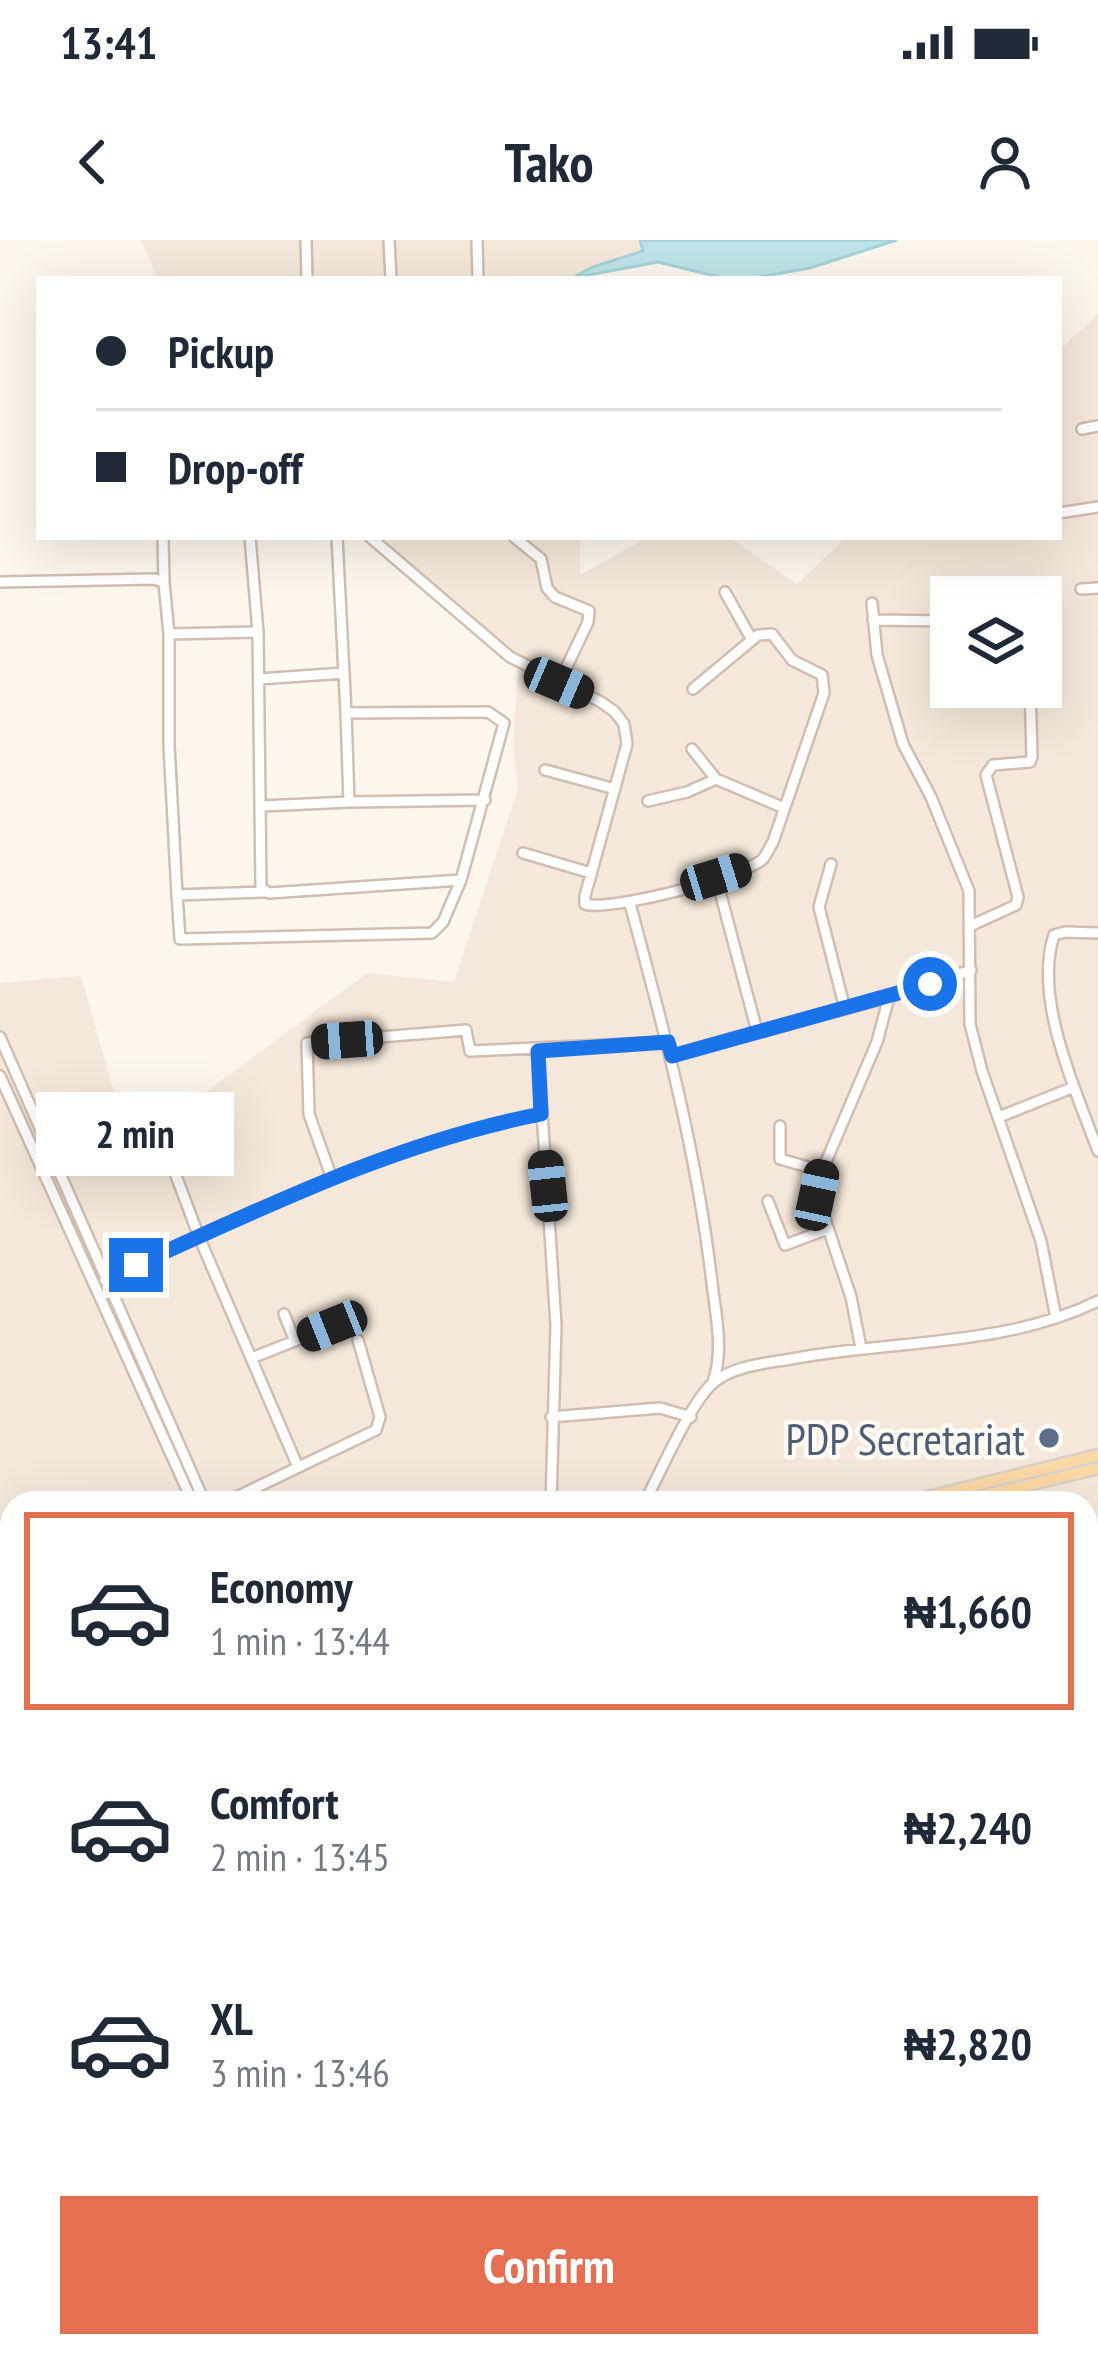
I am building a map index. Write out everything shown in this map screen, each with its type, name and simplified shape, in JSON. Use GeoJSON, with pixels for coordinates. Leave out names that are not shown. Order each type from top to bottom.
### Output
{"type":"FeatureCollection","features":[{"type":"Feature","properties":{"kind":"main road"},"geometry":{"type":"LineString","coordinates":[[952,1491],[1098,1455]]}},
{"type":"Feature","properties":{"kind":"main road"},"geometry":{"type":"LineString","coordinates":[[1018,1491],[1098,1468]]}},
{"type":"Feature","properties":{"kind":"street"},"geometry":{"type":"LineString","coordinates":[[306,240],[307,276]]}},
{"type":"Feature","properties":{"kind":"street"},"geometry":{"type":"LineString","coordinates":[[389,240],[391,276]]}},
{"type":"Feature","properties":{"kind":"street"},"geometry":{"type":"LineString","coordinates":[[476,240],[478,276]]}},
{"type":"Feature","properties":{"kind":"street"},"geometry":{"type":"LineString","coordinates":[[1082,429],[1098,426]]}},
{"type":"Feature","properties":{"kind":"street"},"geometry":{"type":"LineString","coordinates":[[1062,513],[1098,507]]}},
{"type":"Feature","properties":{"kind":"street"},"geometry":{"type":"LineString","coordinates":[[163,540],[180,939],[432,933],[443,922],[461,880],[504,734],[500,717],[488,712],[346,713]]}},
{"type":"Feature","properties":{"kind":"street"},"geometry":{"type":"LineString","coordinates":[[250,540],[258,632],[260,883],[265,892]]}},
{"type":"Feature","properties":{"kind":"street"},"geometry":{"type":"LineString","coordinates":[[337,540],[349,802]]}},
{"type":"Feature","properties":{"kind":"street"},"geometry":{"type":"LineString","coordinates":[[373,540],[509,658],[602,702],[624,724],[627,744],[585,904],[603,908],[630,904],[763,859],[825,683],[822,675],[792,660],[772,634],[752,640],[693,688]]}},
{"type":"Feature","properties":{"kind":"street"},"geometry":{"type":"LineString","coordinates":[[518,540],[541,559],[547,588],[555,597],[589,611],[559,683]]}},
{"type":"Feature","properties":{"kind":"street"},"geometry":{"type":"LineString","coordinates":[[0,582],[155,579],[164,583]]}},
{"type":"Feature","properties":{"kind":"street"},"geometry":{"type":"LineString","coordinates":[[1081,589],[1098,588]]}},
{"type":"Feature","properties":{"kind":"street"},"geometry":{"type":"LineString","coordinates":[[725,592],[752,640]]}},
{"type":"Feature","properties":{"kind":"street"},"geometry":{"type":"LineString","coordinates":[[872,603],[877,655],[903,744],[931,797],[969,890],[970,1024],[1042,1241],[1056,1318]]}},
{"type":"Feature","properties":{"kind":"street"},"geometry":{"type":"LineString","coordinates":[[873,620],[930,621]]}},
{"type":"Feature","properties":{"kind":"street"},"geometry":{"type":"LineString","coordinates":[[169,634],[258,632]]}},
{"type":"Feature","properties":{"kind":"street"},"geometry":{"type":"LineString","coordinates":[[259,679],[344,673]]}},
{"type":"Feature","properties":{"kind":"street"},"geometry":{"type":"LineString","coordinates":[[970,926],[1016,905],[1018,897],[986,775],[993,765],[1030,762],[1030,708]]}},
{"type":"Feature","properties":{"kind":"street"},"geometry":{"type":"LineString","coordinates":[[692,749],[716,778],[784,808]]}},
{"type":"Feature","properties":{"kind":"street"},"geometry":{"type":"LineString","coordinates":[[545,770],[615,789]]}},
{"type":"Feature","properties":{"kind":"street"},"geometry":{"type":"LineString","coordinates":[[648,801],[688,792],[716,778]]}},
{"type":"Feature","properties":{"kind":"street"},"geometry":{"type":"LineString","coordinates":[[262,806],[485,800]]}},
{"type":"Feature","properties":{"kind":"street"},"geometry":{"type":"LineString","coordinates":[[523,853],[591,873]]}},
{"type":"Feature","properties":{"kind":"street"},"geometry":{"type":"LineString","coordinates":[[831,864],[819,907],[821,928],[845,1009]]}},
{"type":"Feature","properties":{"kind":"street"},"geometry":{"type":"LineString","coordinates":[[716,877],[758,1031]]}},
{"type":"Feature","properties":{"kind":"street"},"geometry":{"type":"LineString","coordinates":[[177,895],[461,880]]}},
{"type":"Feature","properties":{"kind":"street"},"geometry":{"type":"LineString","coordinates":[[630,904],[672,1056],[707,1245],[721,1360],[651,1491]]}},
{"type":"Feature","properties":{"kind":"street"},"geometry":{"type":"LineString","coordinates":[[1098,933],[1054,935],[1050,947],[1054,1029],[1098,1151]]}},
{"type":"Feature","properties":{"kind":"street"},"geometry":{"type":"LineString","coordinates":[[672,1056],[971,970]]}},
{"type":"Feature","properties":{"kind":"street"},"geometry":{"type":"LineString","coordinates":[[861,1348],[851,1297],[817,1195],[822,1171],[877,1042],[889,997]]}},
{"type":"Feature","properties":{"kind":"street"},"geometry":{"type":"LineString","coordinates":[[331,1176],[309,1114],[307,1043],[466,1030],[470,1051],[668,1042]]}},
{"type":"Feature","properties":{"kind":"street"},"geometry":{"type":"LineString","coordinates":[[0,1037],[200,1491]]}},
{"type":"Feature","properties":{"kind":"street"},"geometry":{"type":"LineString","coordinates":[[538,1051],[556,1325],[551,1491]]}},
{"type":"Feature","properties":{"kind":"street"},"geometry":{"type":"LineString","coordinates":[[0,1076],[188,1491]]}},
{"type":"Feature","properties":{"kind":"street"},"geometry":{"type":"LineString","coordinates":[[999,1117],[1075,1087]]}},
{"type":"Feature","properties":{"kind":"street"},"geometry":{"type":"LineString","coordinates":[[153,1114],[199,1237],[298,1467]]}},
{"type":"Feature","properties":{"kind":"street"},"geometry":{"type":"LineString","coordinates":[[105,1280],[331,1176],[497,1123],[541,1114]]}},
{"type":"Feature","properties":{"kind":"street"},"geometry":{"type":"LineString","coordinates":[[780,1126],[780,1160],[822,1171]]}},
{"type":"Feature","properties":{"kind":"street"},"geometry":{"type":"LineString","coordinates":[[768,1201],[784,1245],[828,1228]]}},
{"type":"Feature","properties":{"kind":"street"},"geometry":{"type":"LineString","coordinates":[[713,1382],[745,1368],[986,1333],[1056,1318],[1098,1301]]}},
{"type":"Feature","properties":{"kind":"street"},"geometry":{"type":"LineString","coordinates":[[284,1314],[295,1341]]}},
{"type":"Feature","properties":{"kind":"street"},"geometry":{"type":"LineString","coordinates":[[252,1358],[332,1326]]}},
{"type":"Feature","properties":{"kind":"street"},"geometry":{"type":"LineString","coordinates":[[249,1491],[376,1430],[380,1417],[358,1340]]}},
{"type":"Feature","properties":{"kind":"street"},"geometry":{"type":"LineString","coordinates":[[551,1418],[660,1408],[691,1417]]}},
{"type":"Feature","properties":{"kind":"shaded area"},"geometry":{"type":"Polygon","coordinates":[[[141,240],[640,240],[644,251],[580,276],[157,276],[141,240]]]}},
{"type":"Feature","properties":{"kind":"shaded area"},"geometry":{"type":"Polygon","coordinates":[[[1098,314],[1098,1491],[0,1491],[0,983],[81,976],[130,1148],[367,973],[454,982],[518,789],[513,745],[518,667],[374,540],[580,540],[580,575],[643,540],[733,540],[797,584],[844,540],[1062,540],[1062,347],[1098,314]]]}},
{"type":"Feature","properties":{"kind":"water"},"geometry":{"type":"Polygon","coordinates":[[[640,240],[897,240],[810,268],[764,276],[715,276],[658,262],[576,276],[643,251],[640,240]]]}},
{"type":"Feature","properties":{"kind":"place","name":"PDP Secretariat"},"geometry":{"type":"Point","coordinates":[1049,1438]}},
{"type":"Feature","properties":{"kind":"route"},"geometry":{"type":"LineString","coordinates":[[136,1265],[331,1176],[497,1123],[541,1114],[538,1051],[668,1042],[672,1056],[930,984]]}}]}
